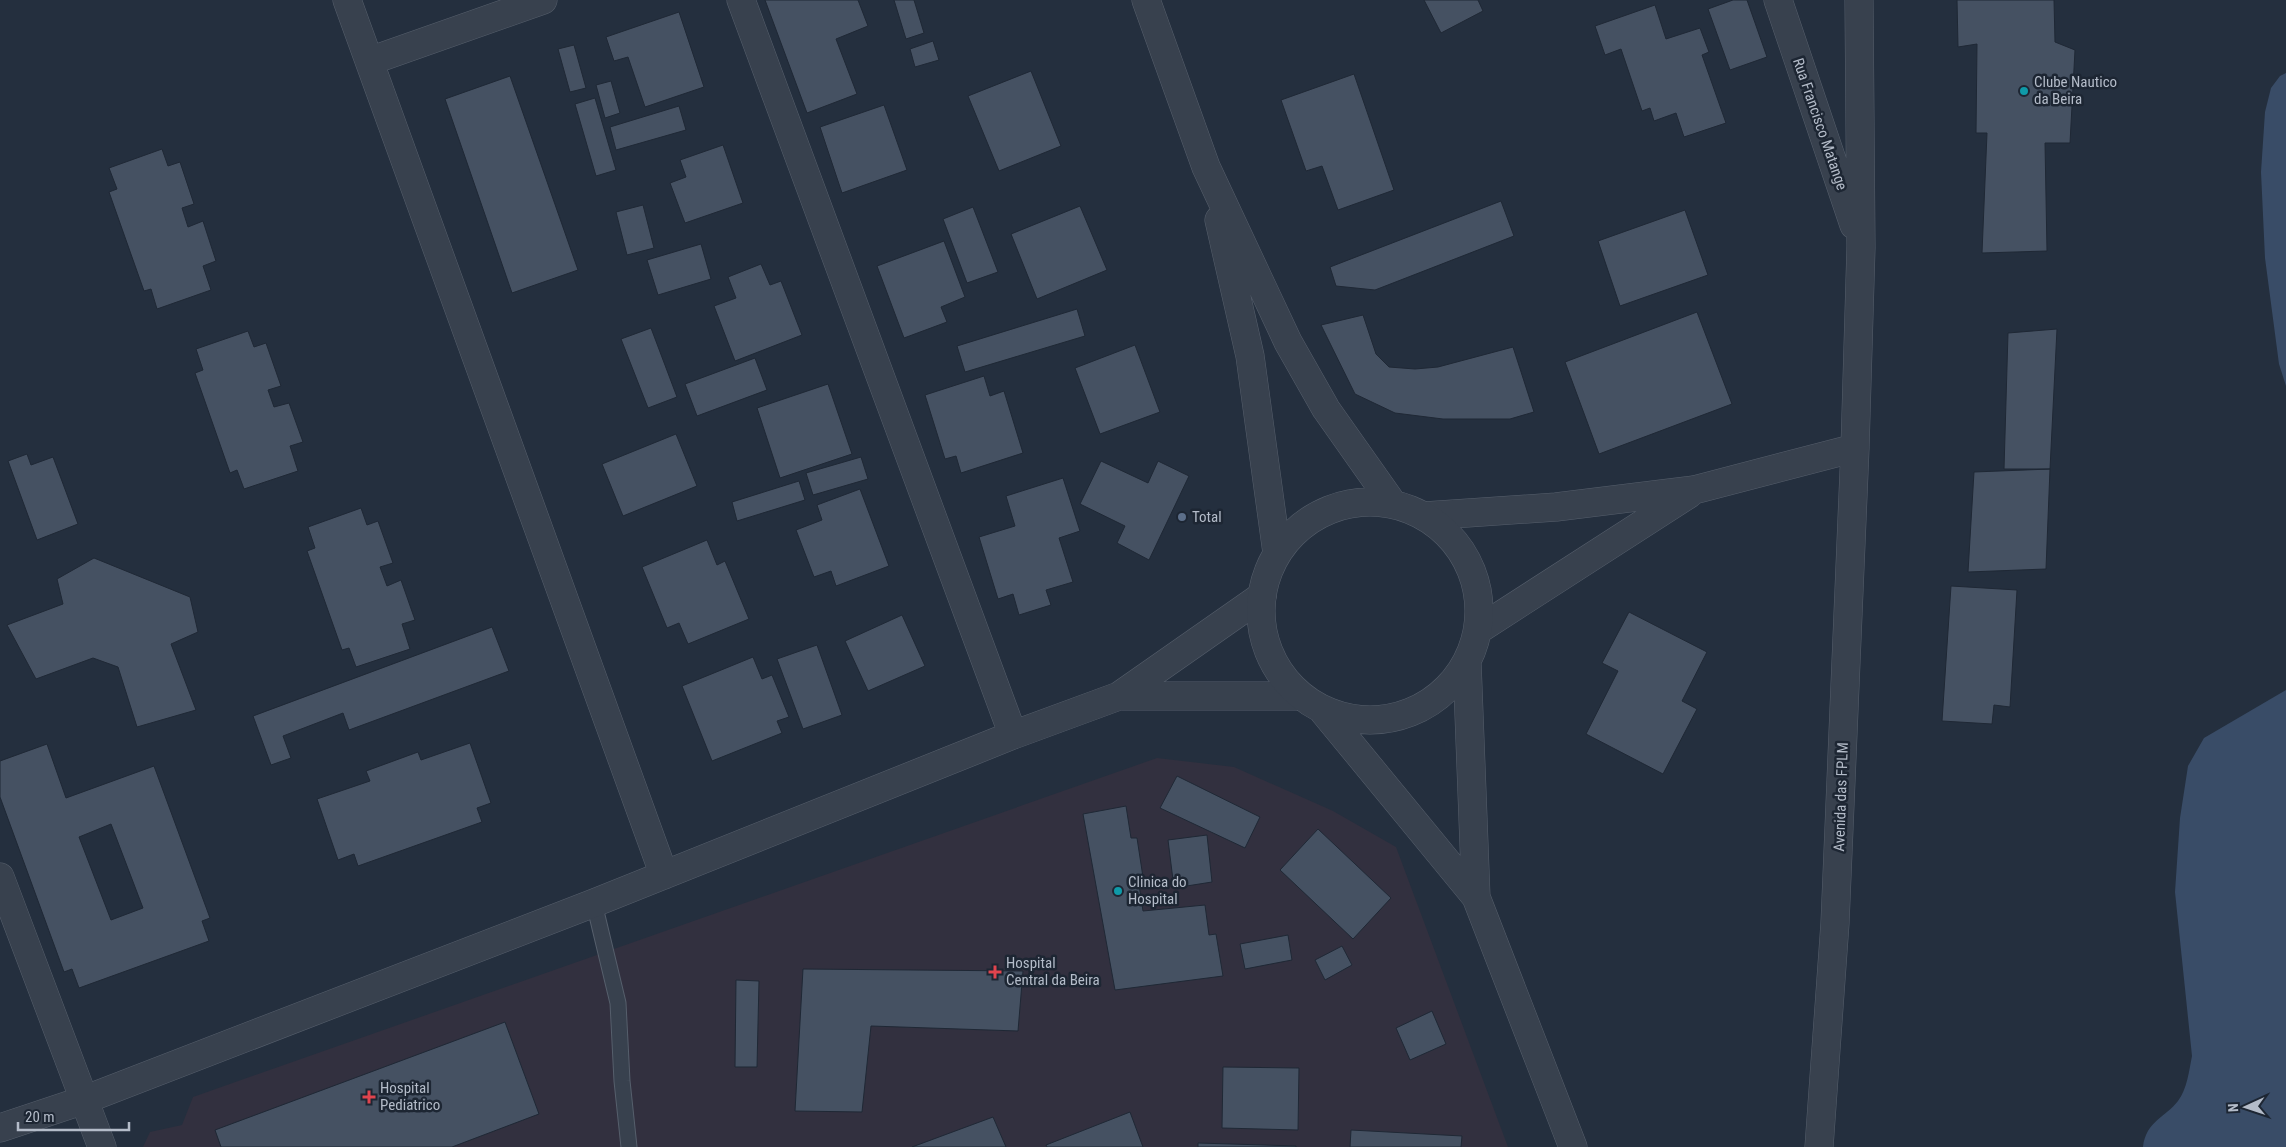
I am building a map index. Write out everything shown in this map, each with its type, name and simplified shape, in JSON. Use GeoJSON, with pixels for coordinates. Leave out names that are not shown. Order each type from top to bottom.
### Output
{"type":"FeatureCollection","features":[{"type":"Feature","properties":{"kind":"street"},"geometry":{"type":"LineString","coordinates":[[347,0],[664,875]]}},
{"type":"Feature","properties":{"kind":"street"},"geometry":{"type":"LineString","coordinates":[[370,61],[543,0]]}},
{"type":"Feature","properties":{"kind":"street"},"geometry":{"type":"LineString","coordinates":[[741,0],[1013,735]]}},
{"type":"Feature","properties":{"kind":"street"},"geometry":{"type":"LineString","coordinates":[[1146,0],[1206,167],[1293,350],[1326,409],[1393,504]]}},
{"type":"Feature","properties":{"kind":"street","name":"Rua Francisco Matange"},"geometry":{"type":"LineString","coordinates":[[1778,0],[1861,247]]}},
{"type":"Feature","properties":{"kind":"street","name":"Avenida das FPLM"},"geometry":{"type":"LineString","coordinates":[[1819,1147],[1835,923],[1855,448],[1861,247],[1859,0]]}},
{"type":"Feature","properties":{"kind":"street"},"geometry":{"type":"LineString","coordinates":[[1206,167],[1250,356],[1276,553]]}},
{"type":"Feature","properties":{"kind":"street"},"geometry":{"type":"LineString","coordinates":[[1424,516],[1556,508],[1694,490],[1855,448]]}},
{"type":"Feature","properties":{"kind":"street"},"geometry":{"type":"LineString","coordinates":[[1478,630],[1694,490]]}},
{"type":"Feature","properties":{"kind":"street"},"geometry":{"type":"LineString","coordinates":[[1359,502],[1393,504],[1424,516],[1450,536],[1469,564],[1479,597],[1478,630],[1467,662],[1448,689],[1421,709],[1390,720],[1357,721],[1324,712],[1299,696],[1275,667],[1262,632],[1262,596],[1266,573],[1276,553],[1299,527],[1327,510],[1359,502]]}},
{"type":"Feature","properties":{"kind":"street"},"geometry":{"type":"LineString","coordinates":[[0,1128],[84,1100],[594,903],[1013,735],[1119,696],[1262,596]]}},
{"type":"Feature","properties":{"kind":"street"},"geometry":{"type":"LineString","coordinates":[[1467,662],[1476,897]]}},
{"type":"Feature","properties":{"kind":"street"},"geometry":{"type":"LineString","coordinates":[[1119,696],[1299,696]]}},
{"type":"Feature","properties":{"kind":"street"},"geometry":{"type":"LineString","coordinates":[[1324,712],[1476,897],[1573,1147]]}},
{"type":"Feature","properties":{"kind":"street"},"geometry":{"type":"LineString","coordinates":[[0,877],[102,1147]]}},
{"type":"Feature","properties":{"kind":"lane"},"geometry":{"type":"LineString","coordinates":[[594,903],[618,1003],[622,1081],[630,1147]]}},
{"type":"Feature","properties":{"kind":"shaded area","name":"Hospital Central da Beira"},"geometry":{"type":"Polygon","coordinates":[[[1157,758],[1234,767],[1333,811],[1396,847],[1508,1147],[143,1147],[150,1132],[182,1125],[193,1097],[1157,758]]]}},
{"type":"Feature","properties":{"kind":"water"},"geometry":{"type":"Polygon","coordinates":[[[2286,73],[2286,386],[2279,364],[2265,258],[2261,172],[2265,112],[2271,88],[2280,76],[2286,73]]]}},
{"type":"Feature","properties":{"kind":"water"},"geometry":{"type":"Polygon","coordinates":[[[2286,690],[2286,1147],[2143,1147],[2145,1138],[2152,1125],[2173,1107],[2184,1091],[2192,1056],[2175,892],[2180,818],[2188,766],[2204,738],[2286,690]]]}},
{"type":"Feature","properties":{"kind":"building"},"geometry":{"type":"Polygon","coordinates":[[[765,0],[858,0],[868,26],[836,39],[857,94],[807,113],[765,0]]]}},
{"type":"Feature","properties":{"kind":"building"},"geometry":{"type":"Polygon","coordinates":[[[894,0],[914,0],[924,33],[906,39],[894,0]]]}},
{"type":"Feature","properties":{"kind":"building"},"geometry":{"type":"Polygon","coordinates":[[[1424,0],[1478,0],[1483,11],[1441,33],[1424,0]]]}},
{"type":"Feature","properties":{"kind":"building"},"geometry":{"type":"Polygon","coordinates":[[[1733,0],[1747,0],[1767,57],[1730,70],[1708,9],[1733,0]]]}},
{"type":"Feature","properties":{"kind":"building","name":"Clube Nautico da Beira"},"geometry":{"type":"Polygon","coordinates":[[[1957,0],[2054,0],[2055,42],[2075,50],[2070,143],[2045,143],[2047,251],[1982,253],[1987,133],[1976,133],[1977,44],[1958,47],[1957,0]]]}},
{"type":"Feature","properties":{"kind":"building"},"geometry":{"type":"Polygon","coordinates":[[[1655,5],[1666,39],[1700,28],[1709,52],[1702,55],[1726,123],[1684,137],[1676,113],[1654,121],[1650,108],[1642,111],[1621,49],[1605,55],[1595,26],[1655,5]]]}},
{"type":"Feature","properties":{"kind":"building"},"geometry":{"type":"Polygon","coordinates":[[[679,12],[704,87],[645,107],[628,57],[614,61],[606,37],[679,12]]]}},
{"type":"Feature","properties":{"kind":"building"},"geometry":{"type":"Polygon","coordinates":[[[933,41],[939,60],[915,67],[910,49],[933,41]]]}},
{"type":"Feature","properties":{"kind":"building"},"geometry":{"type":"Polygon","coordinates":[[[574,45],[586,88],[570,92],[558,49],[574,45]]]}},
{"type":"Feature","properties":{"kind":"building"},"geometry":{"type":"Polygon","coordinates":[[[1031,71],[1061,146],[999,171],[968,96],[1031,71]]]}},
{"type":"Feature","properties":{"kind":"building"},"geometry":{"type":"Polygon","coordinates":[[[1354,74],[1394,190],[1338,210],[1322,166],[1306,171],[1281,100],[1354,74]]]}},
{"type":"Feature","properties":{"kind":"building"},"geometry":{"type":"Polygon","coordinates":[[[510,76],[578,270],[512,293],[445,99],[510,76]]]}},
{"type":"Feature","properties":{"kind":"building"},"geometry":{"type":"Polygon","coordinates":[[[611,81],[620,113],[605,118],[596,85],[611,81]]]}},
{"type":"Feature","properties":{"kind":"building"},"geometry":{"type":"Polygon","coordinates":[[[595,98],[616,170],[596,176],[575,104],[595,98]]]}},
{"type":"Feature","properties":{"kind":"building"},"geometry":{"type":"Polygon","coordinates":[[[884,105],[907,170],[842,193],[820,127],[884,105]]]}},
{"type":"Feature","properties":{"kind":"building"},"geometry":{"type":"Polygon","coordinates":[[[679,106],[686,130],[616,150],[610,127],[679,106]]]}},
{"type":"Feature","properties":{"kind":"building"},"geometry":{"type":"Polygon","coordinates":[[[723,145],[743,203],[685,223],[670,183],[686,177],[680,160],[723,145]]]}},
{"type":"Feature","properties":{"kind":"building"},"geometry":{"type":"Polygon","coordinates":[[[162,149],[168,166],[180,162],[194,204],[182,208],[188,227],[203,221],[216,261],[203,266],[211,290],[157,309],[151,289],[144,291],[109,192],[117,189],[109,168],[162,149]]]}},
{"type":"Feature","properties":{"kind":"building"},"geometry":{"type":"Polygon","coordinates":[[[1501,201],[1514,236],[1375,290],[1336,286],[1330,267],[1501,201]]]}},
{"type":"Feature","properties":{"kind":"building"},"geometry":{"type":"Polygon","coordinates":[[[643,205],[654,248],[627,255],[616,212],[643,205]]]}},
{"type":"Feature","properties":{"kind":"building"},"geometry":{"type":"Polygon","coordinates":[[[1080,206],[1107,270],[1037,299],[1011,234],[1080,206]]]}},
{"type":"Feature","properties":{"kind":"building"},"geometry":{"type":"Polygon","coordinates":[[[973,207],[998,272],[967,283],[943,219],[973,207]]]}},
{"type":"Feature","properties":{"kind":"building"},"geometry":{"type":"Polygon","coordinates":[[[1685,210],[1708,275],[1620,306],[1598,241],[1685,210]]]}},
{"type":"Feature","properties":{"kind":"building"},"geometry":{"type":"Polygon","coordinates":[[[944,241],[965,297],[941,307],[947,322],[904,338],[877,266],[944,241]]]}},
{"type":"Feature","properties":{"kind":"building"},"geometry":{"type":"Polygon","coordinates":[[[701,244],[711,279],[658,295],[647,260],[701,244]]]}},
{"type":"Feature","properties":{"kind":"building"},"geometry":{"type":"Polygon","coordinates":[[[761,264],[770,285],[781,281],[802,335],[735,361],[714,306],[736,298],[728,277],[761,264]]]}},
{"type":"Feature","properties":{"kind":"building"},"geometry":{"type":"Polygon","coordinates":[[[1077,309],[1085,336],[965,372],[957,346],[1077,309]]]}},
{"type":"Feature","properties":{"kind":"building"},"geometry":{"type":"Polygon","coordinates":[[[1697,312],[1732,404],[1599,454],[1565,362],[1697,312]]]}},
{"type":"Feature","properties":{"kind":"building"},"geometry":{"type":"Polygon","coordinates":[[[1363,315],[1376,354],[1389,367],[1415,369],[1438,367],[1513,347],[1534,412],[1510,419],[1443,419],[1395,413],[1355,394],[1321,325],[1363,315]]]}},
{"type":"Feature","properties":{"kind":"building"},"geometry":{"type":"Polygon","coordinates":[[[651,328],[677,397],[648,408],[621,339],[651,328]]]}},
{"type":"Feature","properties":{"kind":"building"},"geometry":{"type":"Polygon","coordinates":[[[2057,329],[2050,469],[2004,469],[2008,333],[2057,329]]]}},
{"type":"Feature","properties":{"kind":"building"},"geometry":{"type":"Polygon","coordinates":[[[248,331],[254,347],[266,343],[281,386],[268,390],[274,407],[289,403],[303,442],[290,446],[298,471],[244,489],[237,470],[230,473],[195,373],[203,370],[196,349],[248,331]]]}},
{"type":"Feature","properties":{"kind":"building"},"geometry":{"type":"Polygon","coordinates":[[[1135,345],[1160,412],[1100,434],[1075,368],[1135,345]]]}},
{"type":"Feature","properties":{"kind":"building"},"geometry":{"type":"Polygon","coordinates":[[[755,358],[767,390],[697,416],[685,384],[755,358]]]}},
{"type":"Feature","properties":{"kind":"building"},"geometry":{"type":"Polygon","coordinates":[[[984,376],[990,396],[1004,391],[1023,453],[961,473],[956,456],[945,459],[925,395],[984,376]]]}},
{"type":"Feature","properties":{"kind":"building"},"geometry":{"type":"Polygon","coordinates":[[[828,384],[852,454],[780,478],[757,408],[828,384]]]}},
{"type":"Feature","properties":{"kind":"building"},"geometry":{"type":"Polygon","coordinates":[[[676,434],[697,486],[623,516],[602,464],[676,434]]]}},
{"type":"Feature","properties":{"kind":"building"},"geometry":{"type":"Polygon","coordinates":[[[27,454],[31,465],[53,457],[78,524],[37,540],[8,461],[27,454]]]}},
{"type":"Feature","properties":{"kind":"building"},"geometry":{"type":"Polygon","coordinates":[[[861,457],[868,479],[813,495],[806,473],[861,457]]]}},
{"type":"Feature","properties":{"kind":"building"},"geometry":{"type":"Polygon","coordinates":[[[1101,461],[1148,483],[1158,461],[1189,476],[1149,560],[1117,543],[1125,526],[1080,504],[1101,461]]]}},
{"type":"Feature","properties":{"kind":"building"},"geometry":{"type":"Polygon","coordinates":[[[2050,469],[2046,569],[1968,572],[1974,472],[2050,469]]]}},
{"type":"Feature","properties":{"kind":"building"},"geometry":{"type":"Polygon","coordinates":[[[1063,478],[1080,531],[1059,538],[1073,582],[1046,590],[1051,605],[1019,615],[1013,594],[998,599],[979,537],[1015,526],[1006,496],[1063,478]]]}},
{"type":"Feature","properties":{"kind":"building"},"geometry":{"type":"Polygon","coordinates":[[[799,481],[805,500],[737,521],[732,502],[799,481]]]}},
{"type":"Feature","properties":{"kind":"building"},"geometry":{"type":"Polygon","coordinates":[[[860,489],[889,566],[836,586],[831,571],[814,577],[796,530],[822,520],[817,505],[860,489]]]}},
{"type":"Feature","properties":{"kind":"building"},"geometry":{"type":"Polygon","coordinates":[[[361,508],[367,525],[378,521],[393,563],[380,567],[387,586],[401,580],[415,620],[402,624],[410,649],[356,667],[349,648],[342,650],[307,551],[315,548],[308,527],[361,508]]]}},
{"type":"Feature","properties":{"kind":"building"},"geometry":{"type":"Polygon","coordinates":[[[707,540],[717,565],[725,561],[749,619],[688,644],[679,623],[667,628],[642,567],[707,540]]]}},
{"type":"Feature","properties":{"kind":"building"},"geometry":{"type":"Polygon","coordinates":[[[94,558],[190,597],[198,632],[171,644],[196,710],[137,727],[118,667],[93,658],[36,679],[7,625],[63,604],[57,579],[94,558]]]}},
{"type":"Feature","properties":{"kind":"building"},"geometry":{"type":"Polygon","coordinates":[[[1951,586],[2017,590],[2010,707],[1994,705],[1992,724],[1942,721],[1951,586]]]}},
{"type":"Feature","properties":{"kind":"building"},"geometry":{"type":"Polygon","coordinates":[[[1629,612],[1707,652],[1682,701],[1697,709],[1663,774],[1586,734],[1618,671],[1602,663],[1629,612]]]}},
{"type":"Feature","properties":{"kind":"building"},"geometry":{"type":"Polygon","coordinates":[[[902,615],[925,666],[868,691],[845,641],[902,615]]]}},
{"type":"Feature","properties":{"kind":"building"},"geometry":{"type":"Polygon","coordinates":[[[492,627],[509,671],[349,730],[343,713],[283,736],[291,758],[271,765],[253,716],[492,627]]]}},
{"type":"Feature","properties":{"kind":"building"},"geometry":{"type":"Polygon","coordinates":[[[817,645],[842,715],[803,729],[777,659],[817,645]]]}},
{"type":"Feature","properties":{"kind":"building"},"geometry":{"type":"Polygon","coordinates":[[[753,657],[762,679],[772,675],[789,717],[777,721],[782,733],[712,761],[682,686],[753,657]]]}},
{"type":"Feature","properties":{"kind":"building"},"geometry":{"type":"Polygon","coordinates":[[[470,743],[491,803],[477,808],[482,822],[358,866],[354,854],[338,860],[317,799],[370,781],[366,771],[418,752],[421,760],[470,743]]]}},
{"type":"Feature","properties":{"kind":"building"},"geometry":{"type":"Polygon","coordinates":[[[47,744],[66,798],[154,766],[210,918],[202,921],[209,941],[79,988],[72,969],[64,972],[0,797],[0,761],[47,744]],[[111,824],[79,837],[111,920],[143,908],[111,824]]]}},
{"type":"Feature","properties":{"kind":"building"},"geometry":{"type":"Polygon","coordinates":[[[1177,776],[1260,817],[1245,848],[1160,808],[1177,776]]]}},
{"type":"Feature","properties":{"kind":"building","name":"Clinica do Hospital"},"geometry":{"type":"Polygon","coordinates":[[[1126,806],[1131,838],[1137,838],[1143,877],[1138,878],[1143,911],[1205,905],[1209,935],[1216,934],[1223,976],[1115,990],[1083,814],[1126,806]]]}},
{"type":"Feature","properties":{"kind":"building"},"geometry":{"type":"Polygon","coordinates":[[[1318,829],[1391,898],[1353,939],[1280,870],[1318,829]]]}},
{"type":"Feature","properties":{"kind":"building"},"geometry":{"type":"Polygon","coordinates":[[[1207,835],[1212,882],[1174,888],[1168,840],[1207,835]]]}},
{"type":"Feature","properties":{"kind":"building"},"geometry":{"type":"Polygon","coordinates":[[[1288,935],[1292,960],[1245,969],[1240,944],[1288,935]]]}},
{"type":"Feature","properties":{"kind":"building"},"geometry":{"type":"Polygon","coordinates":[[[1342,946],[1352,965],[1325,980],[1315,960],[1342,946]]]}},
{"type":"Feature","properties":{"kind":"building"},"geometry":{"type":"Polygon","coordinates":[[[803,969],[1023,971],[1018,1031],[871,1026],[862,1112],[795,1111],[803,969]]]}},
{"type":"Feature","properties":{"kind":"building"},"geometry":{"type":"Polygon","coordinates":[[[736,980],[759,981],[757,1067],[735,1067],[736,980]]]}},
{"type":"Feature","properties":{"kind":"building"},"geometry":{"type":"Polygon","coordinates":[[[1432,1011],[1446,1044],[1410,1060],[1396,1028],[1432,1011]]]}},
{"type":"Feature","properties":{"kind":"building"},"geometry":{"type":"Polygon","coordinates":[[[505,1022],[539,1114],[452,1147],[221,1147],[215,1130],[505,1022]]]}},
{"type":"Feature","properties":{"kind":"building"},"geometry":{"type":"Polygon","coordinates":[[[1223,1067],[1299,1068],[1298,1130],[1222,1128],[1223,1067]]]}},
{"type":"Feature","properties":{"kind":"building"},"geometry":{"type":"Polygon","coordinates":[[[1130,1112],[1143,1147],[1047,1147],[1046,1145],[1130,1112]]]}},
{"type":"Feature","properties":{"kind":"building"},"geometry":{"type":"Polygon","coordinates":[[[993,1117],[1006,1147],[912,1147],[993,1117]]]}},
{"type":"Feature","properties":{"kind":"building"},"geometry":{"type":"Polygon","coordinates":[[[1351,1130],[1462,1136],[1461,1147],[1350,1147],[1351,1130]]]}},
{"type":"Feature","properties":{"kind":"building"},"geometry":{"type":"Polygon","coordinates":[[[1198,1143],[1296,1146],[1296,1147],[1198,1147],[1198,1143]]]}},
{"type":"Feature","properties":{"kind":"place","name":"Clube Nautico da Beira"},"geometry":{"type":"Point","coordinates":[2024,91]}},
{"type":"Feature","properties":{"kind":"place","name":"Total"},"geometry":{"type":"Point","coordinates":[1182,517]}},
{"type":"Feature","properties":{"kind":"place","name":"Clinica do Hospital"},"geometry":{"type":"Point","coordinates":[1118,891]}},
{"type":"Feature","properties":{"kind":"place","name":"Hospital Central da Beira"},"geometry":{"type":"Point","coordinates":[995,972]}},
{"type":"Feature","properties":{"kind":"place","name":"Hospital Pediatrico"},"geometry":{"type":"Point","coordinates":[369,1097]}}]}
